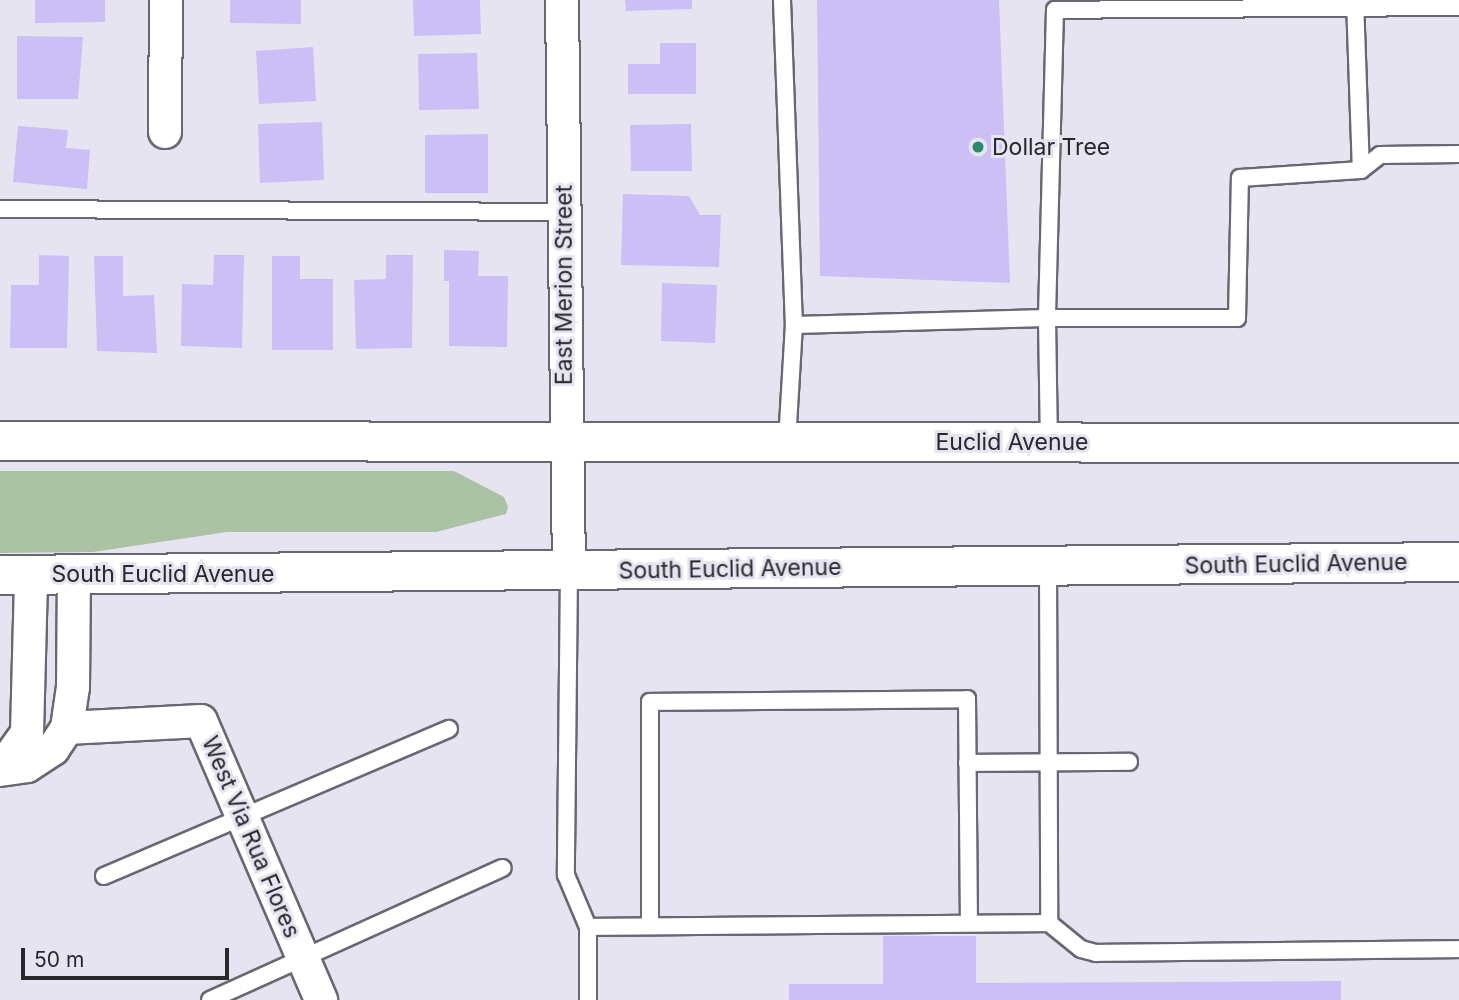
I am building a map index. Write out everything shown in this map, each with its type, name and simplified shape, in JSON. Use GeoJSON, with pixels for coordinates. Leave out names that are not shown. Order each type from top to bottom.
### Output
{"type":"FeatureCollection","features":[{"type":"Feature","properties":{"kind":"main road"},"geometry":{"type":"LineString","coordinates":[[0,442],[565,442]]}},
{"type":"Feature","properties":{"kind":"main road","name":"Euclid Avenue"},"geometry":{"type":"LineString","coordinates":[[565,442],[1459,443]]}},
{"type":"Feature","properties":{"kind":"main road","name":"South Euclid Avenue"},"geometry":{"type":"LineString","coordinates":[[16,575],[1459,562]]}},
{"type":"Feature","properties":{"kind":"street"},"geometry":{"type":"LineString","coordinates":[[165,132],[166,0]]}},
{"type":"Feature","properties":{"kind":"street","name":"East Merion Street"},"geometry":{"type":"LineString","coordinates":[[562,0],[565,442],[569,571]]}},
{"type":"Feature","properties":{"kind":"street"},"geometry":{"type":"LineString","coordinates":[[0,770],[27,733],[16,575]]}},
{"type":"Feature","properties":{"kind":"street"},"geometry":{"type":"LineString","coordinates":[[0,770],[27,766],[53,749],[67,728],[73,687],[74,575]]}},
{"type":"Feature","properties":{"kind":"street","name":"West Via Rua Flores"},"geometry":{"type":"LineString","coordinates":[[67,728],[201,721],[321,1000]]}},
{"type":"Feature","properties":{"kind":"lane"},"geometry":{"type":"LineString","coordinates":[[782,0],[794,325],[787,442]]}},
{"type":"Feature","properties":{"kind":"lane"},"geometry":{"type":"LineString","coordinates":[[1355,4],[1361,170]]}},
{"type":"Feature","properties":{"kind":"lane"},"geometry":{"type":"LineString","coordinates":[[1049,442],[1047,318],[1055,5],[1355,4],[1459,7]]}},
{"type":"Feature","properties":{"kind":"lane"},"geometry":{"type":"LineString","coordinates":[[794,325],[1047,318],[1237,318],[1240,178],[1361,170],[1380,155],[1459,154]]}},
{"type":"Feature","properties":{"kind":"lane"},"geometry":{"type":"LineString","coordinates":[[0,209],[564,212]]}},
{"type":"Feature","properties":{"kind":"lane"},"geometry":{"type":"LineString","coordinates":[[1048,566],[1049,923]]}},
{"type":"Feature","properties":{"kind":"lane"},"geometry":{"type":"LineString","coordinates":[[569,571],[566,875],[588,927],[588,1000]]}},
{"type":"Feature","properties":{"kind":"lane"},"geometry":{"type":"LineString","coordinates":[[650,926],[650,702],[967,699],[969,923]]}},
{"type":"Feature","properties":{"kind":"lane"},"geometry":{"type":"LineString","coordinates":[[104,876],[449,729]]}},
{"type":"Feature","properties":{"kind":"lane"},"geometry":{"type":"LineString","coordinates":[[967,763],[1129,762]]}},
{"type":"Feature","properties":{"kind":"lane"},"geometry":{"type":"LineString","coordinates":[[210,1000],[304,961],[503,868]]}},
{"type":"Feature","properties":{"kind":"lane"},"geometry":{"type":"LineString","coordinates":[[588,927],[1049,923],[1081,949],[1096,953],[1459,949]]}},
{"type":"Feature","properties":{"kind":"green space"},"geometry":{"type":"Polygon","coordinates":[[[0,471],[454,471],[504,497],[508,507],[506,514],[436,532],[227,532],[93,552],[0,553],[0,471]]]}},
{"type":"Feature","properties":{"kind":"building"},"geometry":{"type":"Polygon","coordinates":[[[35,0],[105,0],[105,22],[35,23],[35,0]]]}},
{"type":"Feature","properties":{"kind":"building"},"geometry":{"type":"Polygon","coordinates":[[[230,0],[301,0],[301,24],[230,23],[230,0]]]}},
{"type":"Feature","properties":{"kind":"building"},"geometry":{"type":"Polygon","coordinates":[[[413,0],[480,0],[481,34],[414,36],[413,0]]]}},
{"type":"Feature","properties":{"kind":"building"},"geometry":{"type":"Polygon","coordinates":[[[625,0],[692,0],[692,9],[626,11],[625,0]]]}},
{"type":"Feature","properties":{"kind":"building"},"geometry":{"type":"Polygon","coordinates":[[[817,0],[999,0],[1010,283],[820,276],[817,0]]]}},
{"type":"Feature","properties":{"kind":"building"},"geometry":{"type":"Polygon","coordinates":[[[17,36],[83,37],[78,99],[17,99],[17,36]]]}},
{"type":"Feature","properties":{"kind":"building"},"geometry":{"type":"Polygon","coordinates":[[[660,43],[696,43],[696,94],[628,94],[628,64],[660,64],[660,43]]]}},
{"type":"Feature","properties":{"kind":"building"},"geometry":{"type":"Polygon","coordinates":[[[313,47],[316,101],[259,104],[256,51],[313,47]]]}},
{"type":"Feature","properties":{"kind":"building"},"geometry":{"type":"Polygon","coordinates":[[[477,53],[479,109],[419,110],[418,54],[477,53]]]}},
{"type":"Feature","properties":{"kind":"building"},"geometry":{"type":"Polygon","coordinates":[[[322,122],[324,180],[260,183],[258,124],[322,122]]]}},
{"type":"Feature","properties":{"kind":"building"},"geometry":{"type":"Polygon","coordinates":[[[691,124],[692,171],[631,171],[630,125],[691,124]]]}},
{"type":"Feature","properties":{"kind":"building"},"geometry":{"type":"Polygon","coordinates":[[[18,126],[68,130],[66,148],[90,150],[87,189],[13,182],[18,126]]]}},
{"type":"Feature","properties":{"kind":"building"},"geometry":{"type":"Polygon","coordinates":[[[488,134],[488,193],[425,193],[425,135],[488,134]]]}},
{"type":"Feature","properties":{"kind":"building"},"geometry":{"type":"Polygon","coordinates":[[[623,194],[689,196],[700,215],[721,215],[719,267],[621,265],[623,194]]]}},
{"type":"Feature","properties":{"kind":"building"},"geometry":{"type":"Polygon","coordinates":[[[444,250],[479,251],[478,276],[508,276],[507,347],[449,346],[449,281],[444,281],[444,250]]]}},
{"type":"Feature","properties":{"kind":"building"},"geometry":{"type":"Polygon","coordinates":[[[39,255],[69,256],[67,348],[10,348],[11,285],[39,285],[39,255]]]}},
{"type":"Feature","properties":{"kind":"building"},"geometry":{"type":"Polygon","coordinates":[[[214,255],[244,255],[242,348],[181,346],[182,284],[213,285],[214,255]]]}},
{"type":"Feature","properties":{"kind":"building"},"geometry":{"type":"Polygon","coordinates":[[[386,255],[413,255],[412,348],[356,349],[354,280],[386,279],[386,255]]]}},
{"type":"Feature","properties":{"kind":"building"},"geometry":{"type":"Polygon","coordinates":[[[94,256],[123,256],[123,296],[154,295],[157,353],[97,351],[94,256]]]}},
{"type":"Feature","properties":{"kind":"building"},"geometry":{"type":"Polygon","coordinates":[[[272,256],[300,256],[300,279],[333,279],[333,350],[272,350],[272,256]]]}},
{"type":"Feature","properties":{"kind":"building"},"geometry":{"type":"Polygon","coordinates":[[[662,283],[717,285],[715,343],[661,341],[662,283]]]}},
{"type":"Feature","properties":{"kind":"building"},"geometry":{"type":"Polygon","coordinates":[[[883,936],[976,936],[976,983],[1341,981],[1341,1000],[789,1000],[789,984],[883,984],[883,936]]]}},
{"type":"Feature","properties":{"kind":"place","name":"Dollar Tree"},"geometry":{"type":"Point","coordinates":[978,147]}}]}
